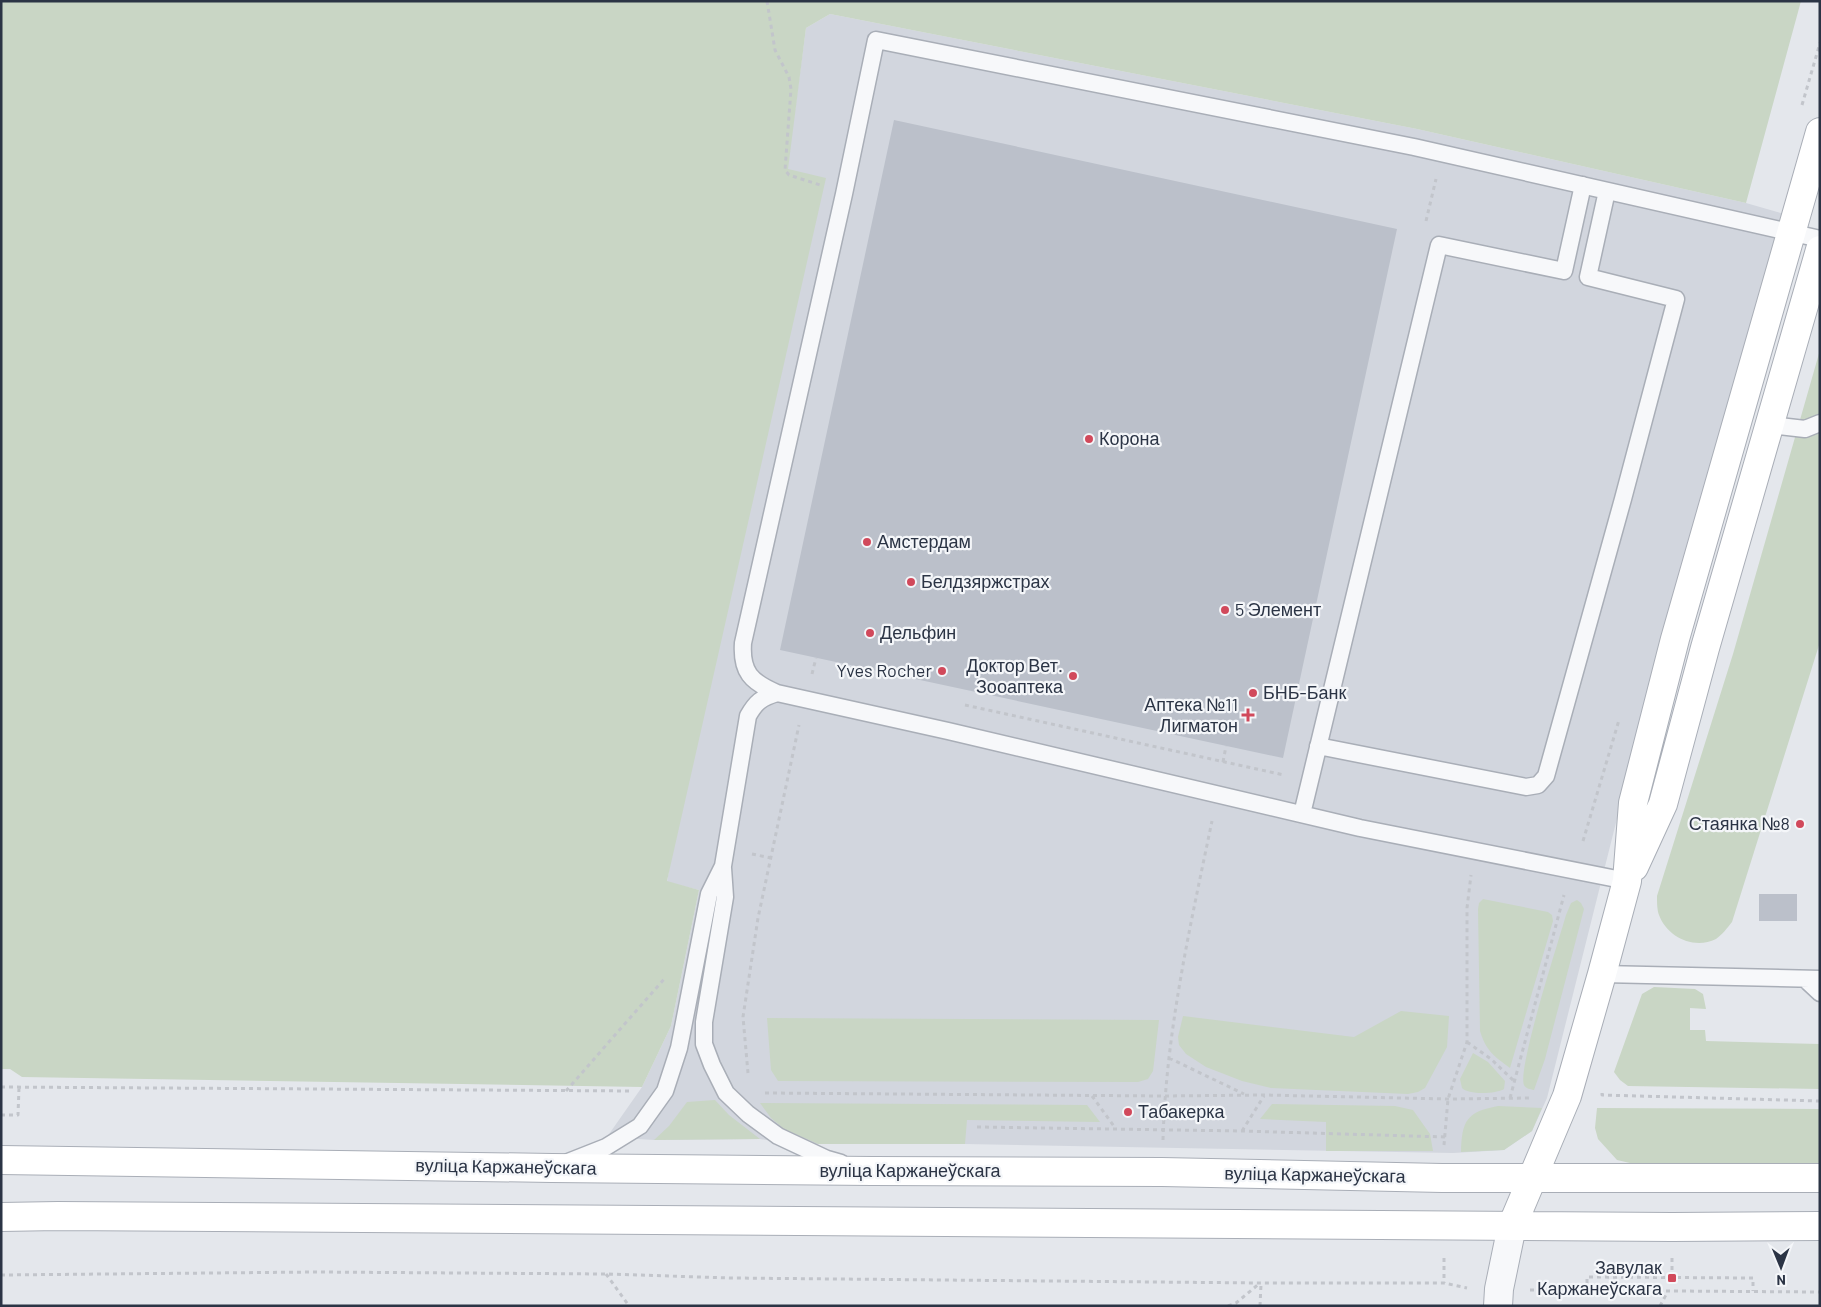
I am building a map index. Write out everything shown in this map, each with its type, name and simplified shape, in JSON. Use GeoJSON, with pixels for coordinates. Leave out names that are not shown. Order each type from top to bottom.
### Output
{"type":"FeatureCollection","features":[{"type":"Feature","properties":{"kind":"main road"},"geometry":{"type":"LineString","coordinates":[[1627,881],[1633,803],[1675,639],[1820,132]]}},
{"type":"Feature","properties":{"kind":"main road"},"geometry":{"type":"LineString","coordinates":[[1512,1226],[1567,1096],[1627,881],[1663,804],[1705,648],[1820,250]]}},
{"type":"Feature","properties":{"kind":"main road","name":"вуліца Каржанеўскага"},"geometry":{"type":"LineString","coordinates":[[1,1160],[872,1172],[1162,1172],[1532,1179],[1820,1178]]}},
{"type":"Feature","properties":{"kind":"main road"},"geometry":{"type":"LineString","coordinates":[[1,1217],[1512,1226],[1820,1226]]}},
{"type":"Feature","properties":{"kind":"street"},"geometry":{"type":"LineString","coordinates":[[1498,1306],[1499,1289],[1512,1226]]}},
{"type":"Feature","properties":{"kind":"lane"},"geometry":{"type":"LineString","coordinates":[[1627,881],[1360,828],[948,730],[776,693],[752,680],[745,668],[742,654],[743,643],[844,194],[876,40],[1414,147],[1820,239]]}},
{"type":"Feature","properties":{"kind":"lane"},"geometry":{"type":"LineString","coordinates":[[1302,814],[1439,245],[1564,271],[1583,186]]}},
{"type":"Feature","properties":{"kind":"lane"},"geometry":{"type":"LineString","coordinates":[[1318,746],[1526,787],[1538,785],[1546,776],[1676,299],[1588,277],[1607,191]]}},
{"type":"Feature","properties":{"kind":"lane"},"geometry":{"type":"LineString","coordinates":[[1770,425],[1805,429],[1820,423]]}},
{"type":"Feature","properties":{"kind":"lane"},"geometry":{"type":"LineString","coordinates":[[776,693],[762,698],[748,716],[725,849],[723,866],[725,897],[704,1022],[704,1044],[726,1093],[748,1114],[778,1136],[827,1159],[872,1172]]}},
{"type":"Feature","properties":{"kind":"lane"},"geometry":{"type":"LineString","coordinates":[[552,1168],[606,1148],[640,1126],[665,1091],[679,1048],[709,894],[723,866]]}},
{"type":"Feature","properties":{"kind":"lane"},"geometry":{"type":"LineString","coordinates":[[1602,974],[1812,979],[1820,993]]}},
{"type":"Feature","properties":{"kind":"path"},"geometry":{"type":"LineString","coordinates":[[767,1],[775,50],[789,77],[790,89],[785,170],[789,175],[844,194]]}},
{"type":"Feature","properties":{"kind":"path"},"geometry":{"type":"LineString","coordinates":[[1425,225],[1436,176]]}},
{"type":"Feature","properties":{"kind":"path"},"geometry":{"type":"LineString","coordinates":[[810,679],[816,658]]}},
{"type":"Feature","properties":{"kind":"path"},"geometry":{"type":"LineString","coordinates":[[804,670],[822,674]]}},
{"type":"Feature","properties":{"kind":"path"},"geometry":{"type":"LineString","coordinates":[[956,703],[1290,776]]}},
{"type":"Feature","properties":{"kind":"path"},"geometry":{"type":"LineString","coordinates":[[752,1080],[748,1074],[743,1018],[758,918],[800,724]]}},
{"type":"Feature","properties":{"kind":"path"},"geometry":{"type":"LineString","coordinates":[[1223,762],[1226,746]]}},
{"type":"Feature","properties":{"kind":"path"},"geometry":{"type":"LineString","coordinates":[[1163,1130],[1168,1057],[1180,974],[1213,815]]}},
{"type":"Feature","properties":{"kind":"path"},"geometry":{"type":"LineString","coordinates":[[725,849],[771,858]]}},
{"type":"Feature","properties":{"kind":"path"},"geometry":{"type":"LineString","coordinates":[[1443,1152],[1446,1137],[1448,1099],[1467,1042],[1467,908],[1471,875]]}},
{"type":"Feature","properties":{"kind":"path"},"geometry":{"type":"LineString","coordinates":[[1510,1098],[1564,895]]}},
{"type":"Feature","properties":{"kind":"path"},"geometry":{"type":"LineString","coordinates":[[566,1091],[669,972]]}},
{"type":"Feature","properties":{"kind":"path"},"geometry":{"type":"LineString","coordinates":[[1467,1042],[1491,1059],[1514,1082]]}},
{"type":"Feature","properties":{"kind":"path"},"geometry":{"type":"LineString","coordinates":[[1168,1057],[1247,1095]]}},
{"type":"Feature","properties":{"kind":"path"},"geometry":{"type":"LineString","coordinates":[[1,1087],[640,1091]]}},
{"type":"Feature","properties":{"kind":"path"},"geometry":{"type":"LineString","coordinates":[[1,1115],[18,1115],[19,1088]]}},
{"type":"Feature","properties":{"kind":"path"},"geometry":{"type":"LineString","coordinates":[[760,1093],[1264,1095],[1448,1099],[1538,1098]]}},
{"type":"Feature","properties":{"kind":"path"},"geometry":{"type":"LineString","coordinates":[[1092,1095],[1116,1129]]}},
{"type":"Feature","properties":{"kind":"path"},"geometry":{"type":"LineString","coordinates":[[1242,1131],[1264,1095]]}},
{"type":"Feature","properties":{"kind":"path"},"geometry":{"type":"LineString","coordinates":[[1602,1095],[1820,1101]]}},
{"type":"Feature","properties":{"kind":"path"},"geometry":{"type":"LineString","coordinates":[[977,1127],[1242,1131],[1446,1137]]}},
{"type":"Feature","properties":{"kind":"path"},"geometry":{"type":"LineString","coordinates":[[1444,1255],[1444,1283]]}},
{"type":"Feature","properties":{"kind":"path"},"geometry":{"type":"LineString","coordinates":[[1,1275],[315,1272],[606,1274],[732,1278],[1444,1283],[1475,1289]]}},
{"type":"Feature","properties":{"kind":"path"},"geometry":{"type":"LineString","coordinates":[[606,1274],[629,1306]]}},
{"type":"Feature","properties":{"kind":"path"},"geometry":{"type":"LineString","coordinates":[[1587,1291],[1587,1277],[1753,1278],[1753,1291]]}},
{"type":"Feature","properties":{"kind":"path"},"geometry":{"type":"LineString","coordinates":[[1228,1306],[1236,1303],[1261,1283]]}},
{"type":"Feature","properties":{"kind":"path"},"geometry":{"type":"LineString","coordinates":[[1260,1306],[1261,1283]]}},
{"type":"Feature","properties":{"kind":"path"},"geometry":{"type":"LineString","coordinates":[[1527,1290],[1820,1292]]}},
{"type":"Feature","properties":{"kind":"path"},"geometry":{"type":"LineString","coordinates":[[1660,1306],[1668,1291]]}},
{"type":"Feature","properties":{"kind":"shaded area"},"geometry":{"type":"Polygon","coordinates":[[[830,14],[1417,129],[1746,203],[1788,215],[1662,639],[1547,1098],[1532,1131],[1504,1150],[1453,1153],[965,1144],[791,1144],[760,1139],[654,1140],[607,1137],[642,1087],[671,1026],[699,890],[667,882],[787,169],[806,28],[830,14]]]}},
{"type":"Feature","properties":{"kind":"green space"},"geometry":{"type":"Polygon","coordinates":[[[1,1],[1801,1],[1746,203],[1417,129],[830,14],[806,28],[788,169],[826,178],[667,881],[699,890],[671,1026],[642,1087],[22,1077],[10,1069],[1,1069],[1,1]]]}},
{"type":"Feature","properties":{"kind":"green space"},"geometry":{"type":"Polygon","coordinates":[[[1820,350],[1820,642],[1732,922],[1716,939],[1708,942],[1690,942],[1668,930],[1659,915],[1657,896],[1733,654],[1820,350]]]}},
{"type":"Feature","properties":{"kind":"green space"},"geometry":{"type":"Polygon","coordinates":[[[1483,899],[1548,912],[1552,915],[1553,921],[1510,1068],[1491,1052],[1485,1044],[1480,1031],[1478,909],[1479,903],[1483,899]]]}},
{"type":"Feature","properties":{"kind":"green space"},"geometry":{"type":"Polygon","coordinates":[[[1577,900],[1584,909],[1545,1059],[1534,1090],[1524,1085],[1524,1074],[1532,1031],[1566,915],[1571,903],[1577,900]]]}},
{"type":"Feature","properties":{"kind":"green space"},"geometry":{"type":"Polygon","coordinates":[[[1654,987],[1695,989],[1703,994],[1706,1009],[1690,1008],[1690,1030],[1705,1030],[1706,1041],[1820,1044],[1820,1089],[1628,1086],[1614,1072],[1642,994],[1654,987]]]}},
{"type":"Feature","properties":{"kind":"green space"},"geometry":{"type":"Polygon","coordinates":[[[1401,1011],[1449,1016],[1447,1047],[1425,1088],[1408,1094],[1271,1088],[1242,1081],[1206,1067],[1186,1054],[1179,1045],[1178,1037],[1183,1016],[1354,1037],[1401,1011]]]}},
{"type":"Feature","properties":{"kind":"green space"},"geometry":{"type":"Polygon","coordinates":[[[767,1018],[1159,1020],[1153,1071],[1148,1079],[1138,1082],[778,1081],[771,1070],[767,1018]]]}},
{"type":"Feature","properties":{"kind":"green space"},"geometry":{"type":"Polygon","coordinates":[[[1473,1053],[1488,1062],[1505,1081],[1504,1089],[1482,1093],[1470,1092],[1462,1088],[1460,1079],[1473,1053]]]}},
{"type":"Feature","properties":{"kind":"green space"},"geometry":{"type":"Polygon","coordinates":[[[715,1100],[729,1115],[760,1139],[654,1140],[669,1126],[687,1102],[715,1100]]]}},
{"type":"Feature","properties":{"kind":"green space"},"geometry":{"type":"Polygon","coordinates":[[[760,1103],[1087,1105],[1100,1122],[967,1120],[965,1144],[818,1144],[784,1129],[771,1118],[760,1103]]]}},
{"type":"Feature","properties":{"kind":"green space"},"geometry":{"type":"Polygon","coordinates":[[[1272,1104],[1395,1106],[1413,1110],[1430,1134],[1433,1151],[1326,1151],[1326,1122],[1260,1119],[1272,1104]]]}},
{"type":"Feature","properties":{"kind":"green space"},"geometry":{"type":"Polygon","coordinates":[[[1498,1106],[1542,1108],[1532,1131],[1504,1150],[1461,1152],[1465,1125],[1472,1115],[1487,1108],[1498,1106]]]}},
{"type":"Feature","properties":{"kind":"green space"},"geometry":{"type":"Polygon","coordinates":[[[1597,1108],[1820,1109],[1820,1167],[1643,1166],[1617,1160],[1598,1139],[1595,1128],[1597,1108]]]}},
{"type":"Feature","properties":{"kind":"building","name":"Корона"},"geometry":{"type":"Polygon","coordinates":[[[894,120],[1397,229],[1283,758],[780,650],[894,120]]]}},
{"type":"Feature","properties":{"kind":"building"},"geometry":{"type":"Polygon","coordinates":[[[1759,894],[1797,894],[1797,921],[1759,921],[1759,894]]]}},
{"type":"Feature","properties":{"kind":"place","name":"Корона"},"geometry":{"type":"Point","coordinates":[1089,439]}},
{"type":"Feature","properties":{"kind":"place","name":"Амстердам"},"geometry":{"type":"Point","coordinates":[867,542]}},
{"type":"Feature","properties":{"kind":"place","name":"Белдзяржстрах"},"geometry":{"type":"Point","coordinates":[911,582]}},
{"type":"Feature","properties":{"kind":"place","name":"5 Элемент"},"geometry":{"type":"Point","coordinates":[1225,610]}},
{"type":"Feature","properties":{"kind":"place","name":"Дельфин"},"geometry":{"type":"Point","coordinates":[870,633]}},
{"type":"Feature","properties":{"kind":"place","name":"Yves Rocher"},"geometry":{"type":"Point","coordinates":[942,671]}},
{"type":"Feature","properties":{"kind":"place","name":"Доктор Вет. Зооаптека"},"geometry":{"type":"Point","coordinates":[1073,676]}},
{"type":"Feature","properties":{"kind":"place","name":"БНБ-Банк"},"geometry":{"type":"Point","coordinates":[1253,693]}},
{"type":"Feature","properties":{"kind":"place","name":"Аптека №11 Лигматон"},"geometry":{"type":"Point","coordinates":[1248,715]}},
{"type":"Feature","properties":{"kind":"place","name":"Стаянка №8"},"geometry":{"type":"Point","coordinates":[1800,824]}},
{"type":"Feature","properties":{"kind":"place","name":"Табакерка"},"geometry":{"type":"Point","coordinates":[1128,1112]}},
{"type":"Feature","properties":{"kind":"place","name":"Завулак Каржанеўскага"},"geometry":{"type":"Point","coordinates":[1672,1278]}}]}
